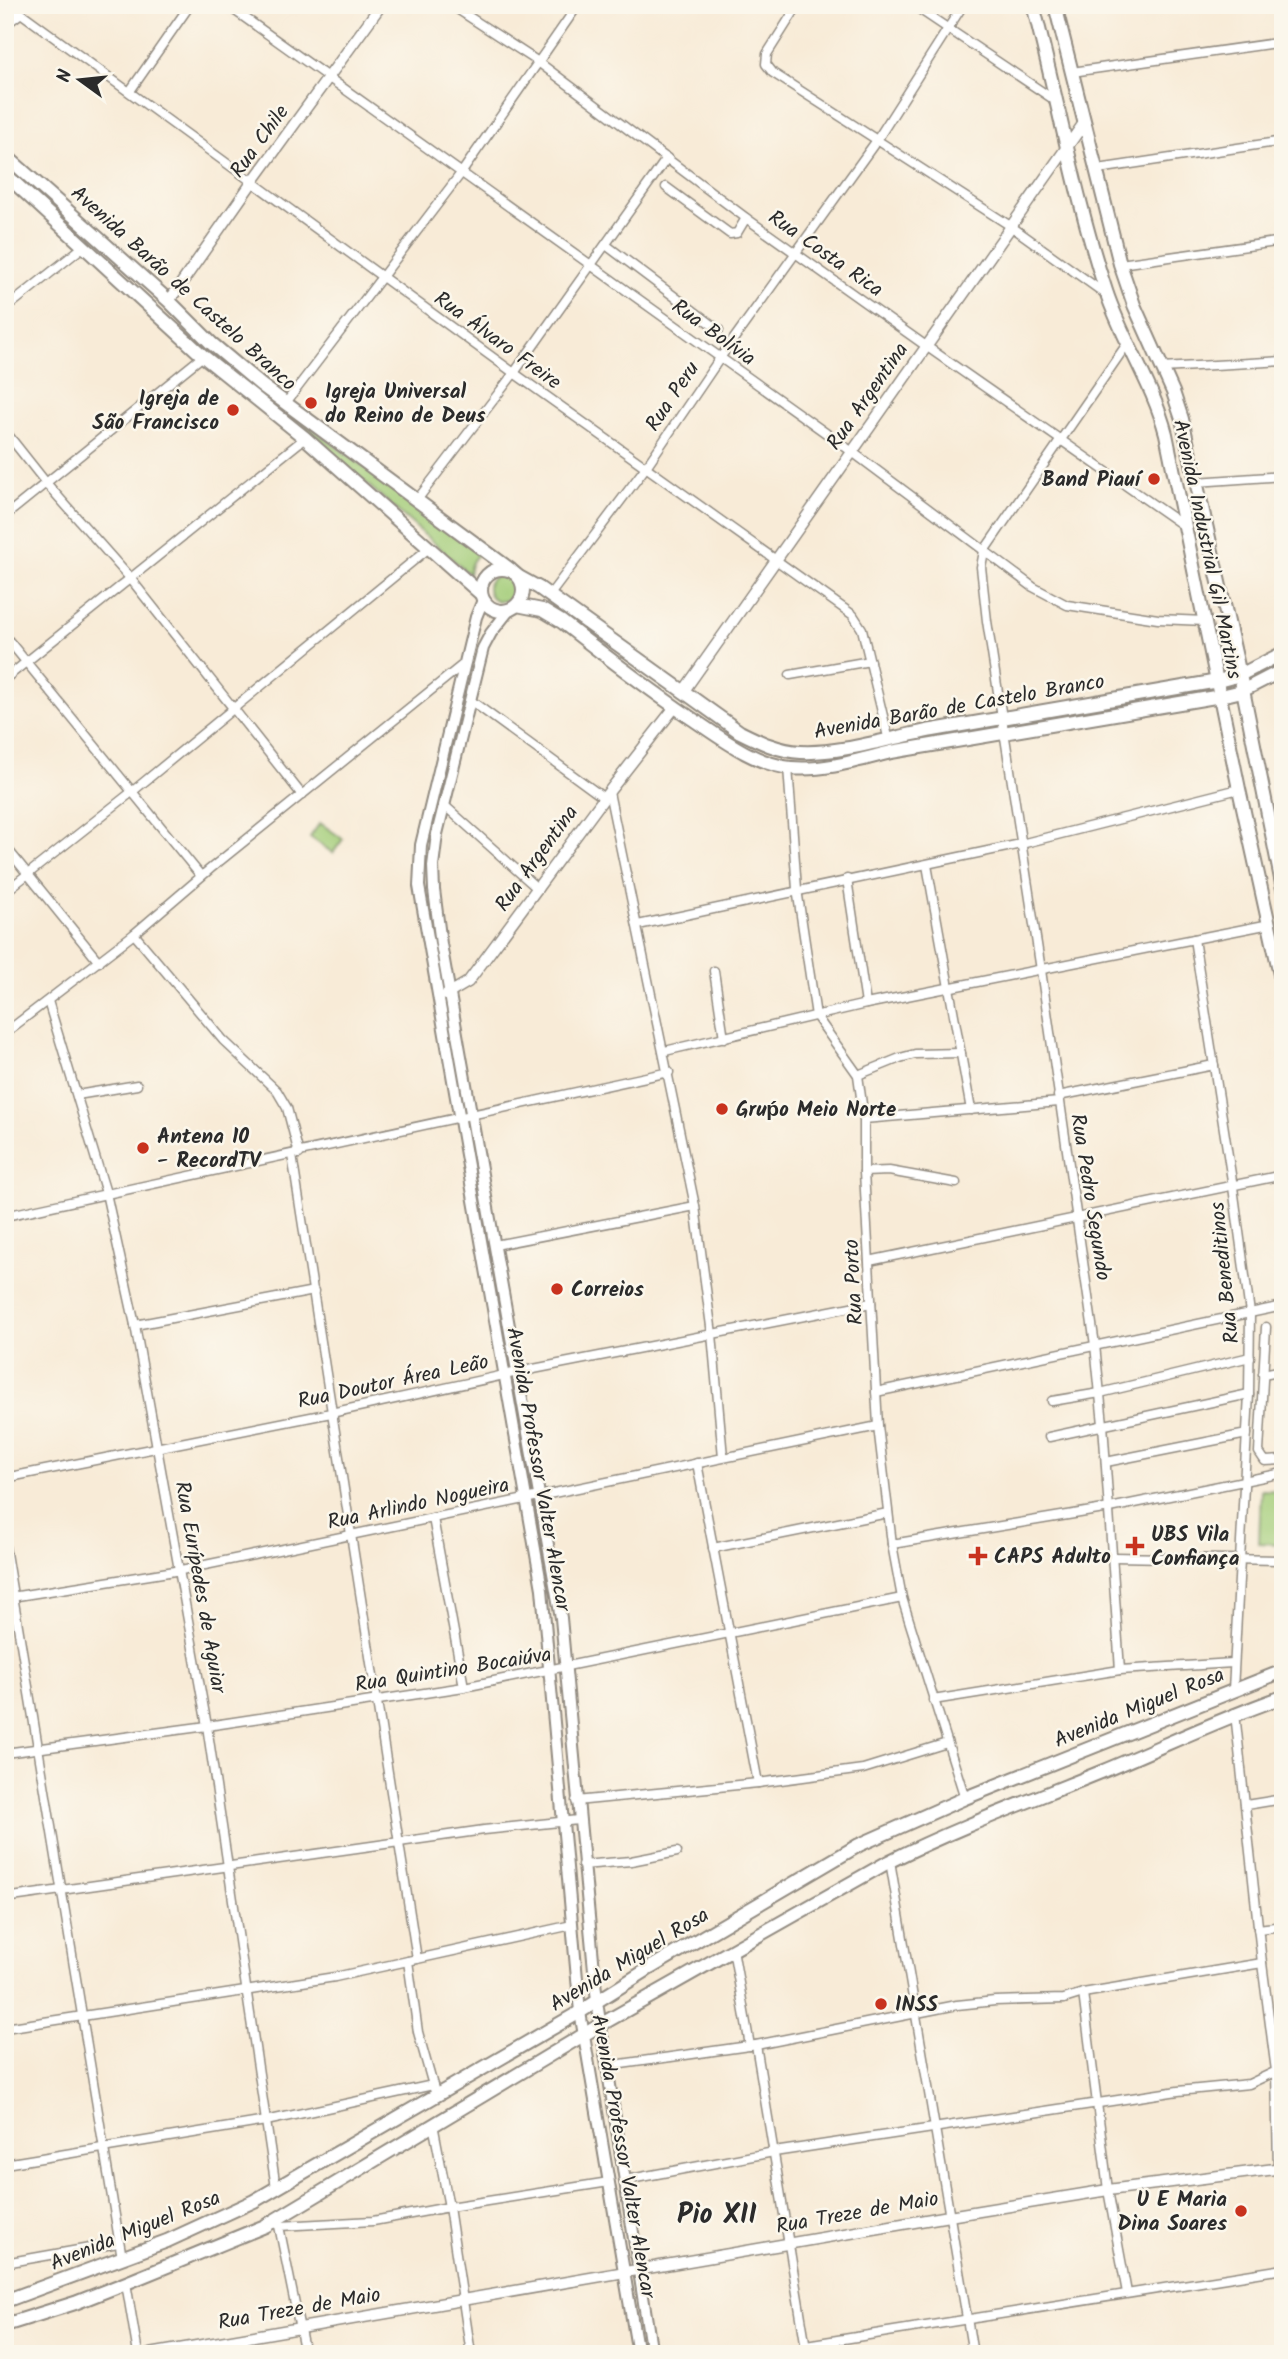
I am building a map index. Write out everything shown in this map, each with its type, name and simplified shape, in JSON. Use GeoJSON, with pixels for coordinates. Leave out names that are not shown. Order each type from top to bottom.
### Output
{"type":"FeatureCollection","features":[{"type":"Feature","properties":{"kind":"main road","name":"Avenida Industrial Gil Martins"},"geometry":{"type":"LineString","coordinates":[[1033,5],[1067,147],[1108,295],[1163,423],[1283,988]]}},
{"type":"Feature","properties":{"kind":"main road","name":"Avenida Industrial Gil Martins"},"geometry":{"type":"LineString","coordinates":[[1055,5],[1120,264],[1133,304],[1163,368],[1182,419],[1240,675],[1283,889]]}},
{"type":"Feature","properties":{"kind":"main road","name":"Avenida Barão de Castelo Branco"},"geometry":{"type":"LineString","coordinates":[[5,155],[169,301],[211,343],[285,404],[682,692],[740,732],[763,743],[802,752],[820,751],[1218,681],[1240,675],[1283,653]]}},
{"type":"Feature","properties":{"kind":"main road","name":"Avenida Barão de Castelo Branco"},"geometry":{"type":"LineString","coordinates":[[5,174],[203,356],[305,438],[482,597]]}},
{"type":"Feature","properties":{"kind":"main road"},"geometry":{"type":"LineString","coordinates":[[498,569],[515,573],[523,588],[523,594],[514,607],[497,610],[487,605],[482,597],[486,575],[498,569]]}},
{"type":"Feature","properties":{"kind":"main road","name":"Avenida Professor Valter Alencar"},"geometry":{"type":"LineString","coordinates":[[482,597],[421,845],[418,864],[422,910],[438,997],[449,1024],[472,1114],[561,1618],[582,1866],[597,2002],[652,2354]]}},
{"type":"Feature","properties":{"kind":"main road","name":"Avenida Barão de Castelo Branco"},"geometry":{"type":"LineString","coordinates":[[514,607],[542,610],[733,747],[788,767],[839,765],[891,752],[1220,696],[1242,691],[1283,670]]}},
{"type":"Feature","properties":{"kind":"main road","name":"Avenida Professor Valter Alencar"},"geometry":{"type":"LineString","coordinates":[[514,607],[491,633],[483,648],[444,804],[433,866],[434,890],[450,994],[449,1024],[458,1118],[542,1589],[580,2012],[638,2354]]}},
{"type":"Feature","properties":{"kind":"main road","name":"Avenida Miguel Rosa"},"geometry":{"type":"LineString","coordinates":[[5,2301],[205,2225],[276,2188],[435,2090],[580,2012],[859,1845],[965,1798],[1283,1671]]}},
{"type":"Feature","properties":{"kind":"main road","name":"Avenida Miguel Rosa"},"geometry":{"type":"LineString","coordinates":[[5,2325],[75,2303],[279,2222],[433,2124],[600,2025],[890,1861],[932,1840],[1187,1736],[1235,1713],[1283,1697]]}},
{"type":"Feature","properties":{"kind":"street","name":"Rua Álvaro Freire"},"geometry":{"type":"LineString","coordinates":[[10,5],[855,618],[862,629],[891,752]]}},
{"type":"Feature","properties":{"kind":"street"},"geometry":{"type":"LineString","coordinates":[[130,91],[190,5]]}},
{"type":"Feature","properties":{"kind":"street","name":"Rua Bolívia"},"geometry":{"type":"LineString","coordinates":[[227,5],[851,452],[1033,587],[1068,605],[1158,619],[1205,621]]}},
{"type":"Feature","properties":{"kind":"street","name":"Rua Chile"},"geometry":{"type":"LineString","coordinates":[[169,301],[381,5]]}},
{"type":"Feature","properties":{"kind":"street","name":"Rua Costa Rica"},"geometry":{"type":"LineString","coordinates":[[451,5],[537,61],[747,218],[1184,526]]}},
{"type":"Feature","properties":{"kind":"street"},"geometry":{"type":"LineString","coordinates":[[285,404],[462,172],[578,5]]}},
{"type":"Feature","properties":{"kind":"street"},"geometry":{"type":"LineString","coordinates":[[797,5],[768,54],[766,64],[773,74],[1012,227],[1108,295]]}},
{"type":"Feature","properties":{"kind":"street"},"geometry":{"type":"LineString","coordinates":[[913,5],[1058,103]]}},
{"type":"Feature","properties":{"kind":"street","name":"Rua Peru"},"geometry":{"type":"LineString","coordinates":[[549,596],[646,467],[719,358],[877,140],[963,5]]}},
{"type":"Feature","properties":{"kind":"street"},"geometry":{"type":"LineString","coordinates":[[5,25],[20,13]]}},
{"type":"Feature","properties":{"kind":"street"},"geometry":{"type":"LineString","coordinates":[[1072,72],[1283,42]]}},
{"type":"Feature","properties":{"kind":"street","name":"Rua Argentina"},"geometry":{"type":"LineString","coordinates":[[682,692],[1084,123]]}},
{"type":"Feature","properties":{"kind":"street"},"geometry":{"type":"LineString","coordinates":[[1098,169],[1283,141]]}},
{"type":"Feature","properties":{"kind":"street"},"geometry":{"type":"LineString","coordinates":[[417,500],[514,373],[667,158]]}},
{"type":"Feature","properties":{"kind":"street"},"geometry":{"type":"LineString","coordinates":[[666,187],[730,234],[737,233],[747,218]]}},
{"type":"Feature","properties":{"kind":"street"},"geometry":{"type":"LineString","coordinates":[[1120,264],[1283,241]]}},
{"type":"Feature","properties":{"kind":"street"},"geometry":{"type":"LineString","coordinates":[[606,245],[719,330]]}},
{"type":"Feature","properties":{"kind":"street"},"geometry":{"type":"LineString","coordinates":[[5,309],[84,247]]}},
{"type":"Feature","properties":{"kind":"street"},"geometry":{"type":"LineString","coordinates":[[984,551],[1127,344]]}},
{"type":"Feature","properties":{"kind":"street"},"geometry":{"type":"LineString","coordinates":[[5,516],[203,356]]}},
{"type":"Feature","properties":{"kind":"street"},"geometry":{"type":"LineString","coordinates":[[1163,368],[1283,361]]}},
{"type":"Feature","properties":{"kind":"street"},"geometry":{"type":"LineString","coordinates":[[5,431],[47,484],[130,578],[302,795]]}},
{"type":"Feature","properties":{"kind":"street"},"geometry":{"type":"LineString","coordinates":[[5,679],[305,438]]}},
{"type":"Feature","properties":{"kind":"street"},"geometry":{"type":"LineString","coordinates":[[1196,482],[1283,475]]}},
{"type":"Feature","properties":{"kind":"street"},"geometry":{"type":"LineString","coordinates":[[5,891],[429,548]]}},
{"type":"Feature","properties":{"kind":"street","name":"Rua Pedro Segundo"},"geometry":{"type":"LineString","coordinates":[[984,551],[981,567],[984,601],[1095,1345],[1121,1670]]}},
{"type":"Feature","properties":{"kind":"street"},"geometry":{"type":"LineString","coordinates":[[5,636],[201,876]]}},
{"type":"Feature","properties":{"kind":"street"},"geometry":{"type":"LineString","coordinates":[[790,675],[870,661]]}},
{"type":"Feature","properties":{"kind":"street"},"geometry":{"type":"LineString","coordinates":[[5,1033],[134,934],[201,876],[466,662]]}},
{"type":"Feature","properties":{"kind":"street"},"geometry":{"type":"LineString","coordinates":[[470,700],[606,795],[638,925],[695,1206],[712,1334],[723,1457]]}},
{"type":"Feature","properties":{"kind":"street","name":"Rua Argentina"},"geometry":{"type":"LineString","coordinates":[[450,994],[468,982],[606,795],[675,707]]}},
{"type":"Feature","properties":{"kind":"street","name":"Rua Porto"},"geometry":{"type":"LineString","coordinates":[[788,767],[797,890],[816,1016],[858,1075],[864,1119],[864,1172],[878,1426],[891,1544],[902,1598],[965,1798]]}},
{"type":"Feature","properties":{"kind":"street"},"geometry":{"type":"LineString","coordinates":[[638,925],[1021,844],[1239,789]]}},
{"type":"Feature","properties":{"kind":"street"},"geometry":{"type":"LineString","coordinates":[[444,804],[538,889]]}},
{"type":"Feature","properties":{"kind":"street"},"geometry":{"type":"LineString","coordinates":[[5,846],[99,962]]}},
{"type":"Feature","properties":{"kind":"street"},"geometry":{"type":"LineString","coordinates":[[927,864],[971,1110]]}},
{"type":"Feature","properties":{"kind":"street"},"geometry":{"type":"LineString","coordinates":[[847,879],[866,1004]]}},
{"type":"Feature","properties":{"kind":"street"},"geometry":{"type":"LineString","coordinates":[[665,1051],[866,1004],[1270,924]]}},
{"type":"Feature","properties":{"kind":"street"},"geometry":{"type":"LineString","coordinates":[[5,2164],[435,2090],[418,2032],[413,1960],[399,1843],[349,1536],[287,1108],[277,1091],[223,1040],[134,934]]}},
{"type":"Feature","properties":{"kind":"street","name":"Rua Beneditinos"},"geometry":{"type":"LineString","coordinates":[[1194,939],[1250,1313],[1249,1394],[1233,1690]]}},
{"type":"Feature","properties":{"kind":"street"},"geometry":{"type":"LineString","coordinates":[[714,971],[723,1038]]}},
{"type":"Feature","properties":{"kind":"street"},"geometry":{"type":"LineString","coordinates":[[438,997],[450,994]]}},
{"type":"Feature","properties":{"kind":"street","name":"Rua Eurípedes de Aguiar"},"geometry":{"type":"LineString","coordinates":[[48,1001],[106,1193],[135,1325],[207,1726],[276,2188]]}},
{"type":"Feature","properties":{"kind":"street"},"geometry":{"type":"LineString","coordinates":[[858,1075],[915,1054],[961,1053]]}},
{"type":"Feature","properties":{"kind":"street"},"geometry":{"type":"LineString","coordinates":[[864,1119],[1058,1099],[1214,1065]]}},
{"type":"Feature","properties":{"kind":"street"},"geometry":{"type":"LineString","coordinates":[[5,1216],[669,1072]]}},
{"type":"Feature","properties":{"kind":"street"},"geometry":{"type":"LineString","coordinates":[[77,1095],[137,1085]]}},
{"type":"Feature","properties":{"kind":"street"},"geometry":{"type":"LineString","coordinates":[[864,1172],[889,1171],[956,1183]]}},
{"type":"Feature","properties":{"kind":"street"},"geometry":{"type":"LineString","coordinates":[[870,1261],[1283,1175]]}},
{"type":"Feature","properties":{"kind":"street"},"geometry":{"type":"LineString","coordinates":[[495,1245],[695,1206]]}},
{"type":"Feature","properties":{"kind":"street"},"geometry":{"type":"LineString","coordinates":[[135,1325],[314,1291]]}},
{"type":"Feature","properties":{"kind":"street","name":"Rua Doutor Área Leão"},"geometry":{"type":"LineString","coordinates":[[5,1478],[331,1413],[518,1372],[871,1303]]}},
{"type":"Feature","properties":{"kind":"street"},"geometry":{"type":"LineString","coordinates":[[876,1392],[1283,1306]]}},
{"type":"Feature","properties":{"kind":"street"},"geometry":{"type":"LineString","coordinates":[[1266,1327],[1259,1452],[1265,1461],[1283,1460]]}},
{"type":"Feature","properties":{"kind":"street"},"geometry":{"type":"LineString","coordinates":[[1052,1401],[1100,1393],[1250,1357]]}},
{"type":"Feature","properties":{"kind":"street"},"geometry":{"type":"LineString","coordinates":[[1263,1374],[1283,1370]]}},
{"type":"Feature","properties":{"kind":"street"},"geometry":{"type":"LineString","coordinates":[[1049,1437],[1249,1394]]}},
{"type":"Feature","properties":{"kind":"street","name":"Rua Arlindo Nogueira"},"geometry":{"type":"LineString","coordinates":[[9,1597],[181,1570],[878,1426]]}},
{"type":"Feature","properties":{"kind":"street"},"geometry":{"type":"LineString","coordinates":[[1106,1462],[1247,1434]]}},
{"type":"Feature","properties":{"kind":"street"},"geometry":{"type":"LineString","coordinates":[[697,1463],[758,1783]]}},
{"type":"Feature","properties":{"kind":"street"},"geometry":{"type":"LineString","coordinates":[[891,1544],[1110,1507],[1283,1473]]}},
{"type":"Feature","properties":{"kind":"street"},"geometry":{"type":"LineString","coordinates":[[713,1548],[888,1513]]}},
{"type":"Feature","properties":{"kind":"street"},"geometry":{"type":"LineString","coordinates":[[433,1518],[464,1687]]}},
{"type":"Feature","properties":{"kind":"street"},"geometry":{"type":"LineString","coordinates":[[5,1547],[9,1597],[38,1748],[122,2258]]}},
{"type":"Feature","properties":{"kind":"street"},"geometry":{"type":"LineString","coordinates":[[1113,1557],[1283,1560]]}},
{"type":"Feature","properties":{"kind":"street","name":"Rua Quintino Bocaiúva"},"geometry":{"type":"LineString","coordinates":[[5,1753],[464,1687],[902,1598]]}},
{"type":"Feature","properties":{"kind":"street"},"geometry":{"type":"LineString","coordinates":[[933,1700],[1121,1670],[1233,1663]]}},
{"type":"Feature","properties":{"kind":"street"},"geometry":{"type":"LineString","coordinates":[[1235,1713],[1262,1963],[1279,2070],[1283,2201]]}},
{"type":"Feature","properties":{"kind":"street"},"geometry":{"type":"LineString","coordinates":[[576,1801],[758,1783],[863,1769],[947,1743]]}},
{"type":"Feature","properties":{"kind":"street"},"geometry":{"type":"LineString","coordinates":[[1246,1805],[1283,1799]]}},
{"type":"Feature","properties":{"kind":"street"},"geometry":{"type":"LineString","coordinates":[[5,1898],[578,1820]]}},
{"type":"Feature","properties":{"kind":"street"},"geometry":{"type":"LineString","coordinates":[[582,1866],[631,1861],[677,1852]]}},
{"type":"Feature","properties":{"kind":"street"},"geometry":{"type":"LineString","coordinates":[[890,1861],[973,2354]]}},
{"type":"Feature","properties":{"kind":"street"},"geometry":{"type":"LineString","coordinates":[[5,2028],[335,1977],[572,1925]]}},
{"type":"Feature","properties":{"kind":"street"},"geometry":{"type":"LineString","coordinates":[[1258,1929],[1283,1926]]}},
{"type":"Feature","properties":{"kind":"street"},"geometry":{"type":"LineString","coordinates":[[733,1949],[774,2152],[805,2351],[967,2320],[1283,2269]]}},
{"type":"Feature","properties":{"kind":"street"},"geometry":{"type":"LineString","coordinates":[[607,2066],[753,2046],[957,2005],[1064,1999],[1083,1993],[1262,1963]]}},
{"type":"Feature","properties":{"kind":"street"},"geometry":{"type":"LineString","coordinates":[[1083,1993],[1108,2190],[1127,2293]]}},
{"type":"Feature","properties":{"kind":"street"},"geometry":{"type":"LineString","coordinates":[[625,2180],[774,2152],[1178,2091],[1249,2084],[1279,2070]]}},
{"type":"Feature","properties":{"kind":"street"},"geometry":{"type":"LineString","coordinates":[[433,2124],[449,2207],[471,2354]]}},
{"type":"Feature","properties":{"kind":"street","name":"Rua Treze de Maio"},"geometry":{"type":"LineString","coordinates":[[150,2354],[789,2242],[1108,2190],[1280,2168]]}},
{"type":"Feature","properties":{"kind":"street"},"geometry":{"type":"LineString","coordinates":[[305,2354],[279,2222],[363,2223],[609,2182]]}},
{"type":"Feature","properties":{"kind":"street"},"geometry":{"type":"LineString","coordinates":[[5,2263],[118,2243]]}},
{"type":"Feature","properties":{"kind":"street"},"geometry":{"type":"LineString","coordinates":[[127,2283],[138,2354]]}},
{"type":"Feature","properties":{"kind":"green space"},"geometry":{"type":"Polygon","coordinates":[[[301,421],[481,552],[472,562],[469,574],[310,434],[301,421]]]}},
{"type":"Feature","properties":{"kind":"green space"},"geometry":{"type":"Polygon","coordinates":[[[501,575],[510,579],[514,588],[510,597],[501,601],[492,597],[488,588],[492,579],[501,575]]]}},
{"type":"Feature","properties":{"kind":"green space"},"geometry":{"type":"Polygon","coordinates":[[[320,823],[343,839],[333,853],[310,837],[320,823]]]}},
{"type":"Feature","properties":{"kind":"green space"},"geometry":{"type":"Polygon","coordinates":[[[1261,1490],[1283,1491],[1283,1544],[1259,1543],[1261,1490]]]}},
{"type":"Feature","properties":{"kind":"place","name":"Igreja Universal do Reino de Deus"},"geometry":{"type":"Point","coordinates":[311,403]}},
{"type":"Feature","properties":{"kind":"place","name":"Igreja de São Francisco"},"geometry":{"type":"Point","coordinates":[233,410]}},
{"type":"Feature","properties":{"kind":"place","name":"Band Piauí"},"geometry":{"type":"Point","coordinates":[1154,479]}},
{"type":"Feature","properties":{"kind":"place","name":"Gruṕo Meio Norte"},"geometry":{"type":"Point","coordinates":[722,1109]}},
{"type":"Feature","properties":{"kind":"place","name":"Antena 10 - RecordTV"},"geometry":{"type":"Point","coordinates":[143,1148]}},
{"type":"Feature","properties":{"kind":"place","name":"Correios"},"geometry":{"type":"Point","coordinates":[557,1289]}},
{"type":"Feature","properties":{"kind":"place","name":"UBS Vila Confiança"},"geometry":{"type":"Point","coordinates":[1135,1546]}},
{"type":"Feature","properties":{"kind":"place","name":"CAPS Adulto"},"geometry":{"type":"Point","coordinates":[978,1556]}},
{"type":"Feature","properties":{"kind":"place","name":"INSS"},"geometry":{"type":"Point","coordinates":[881,2004]}},
{"type":"Feature","properties":{"kind":"place","name":"U E Maria Dina Soares"},"geometry":{"type":"Point","coordinates":[1241,2211]}},
{"type":"Feature","properties":{"kind":"district","name":"Pio XII"},"geometry":{"type":"Point","coordinates":[717,2213]}}]}
